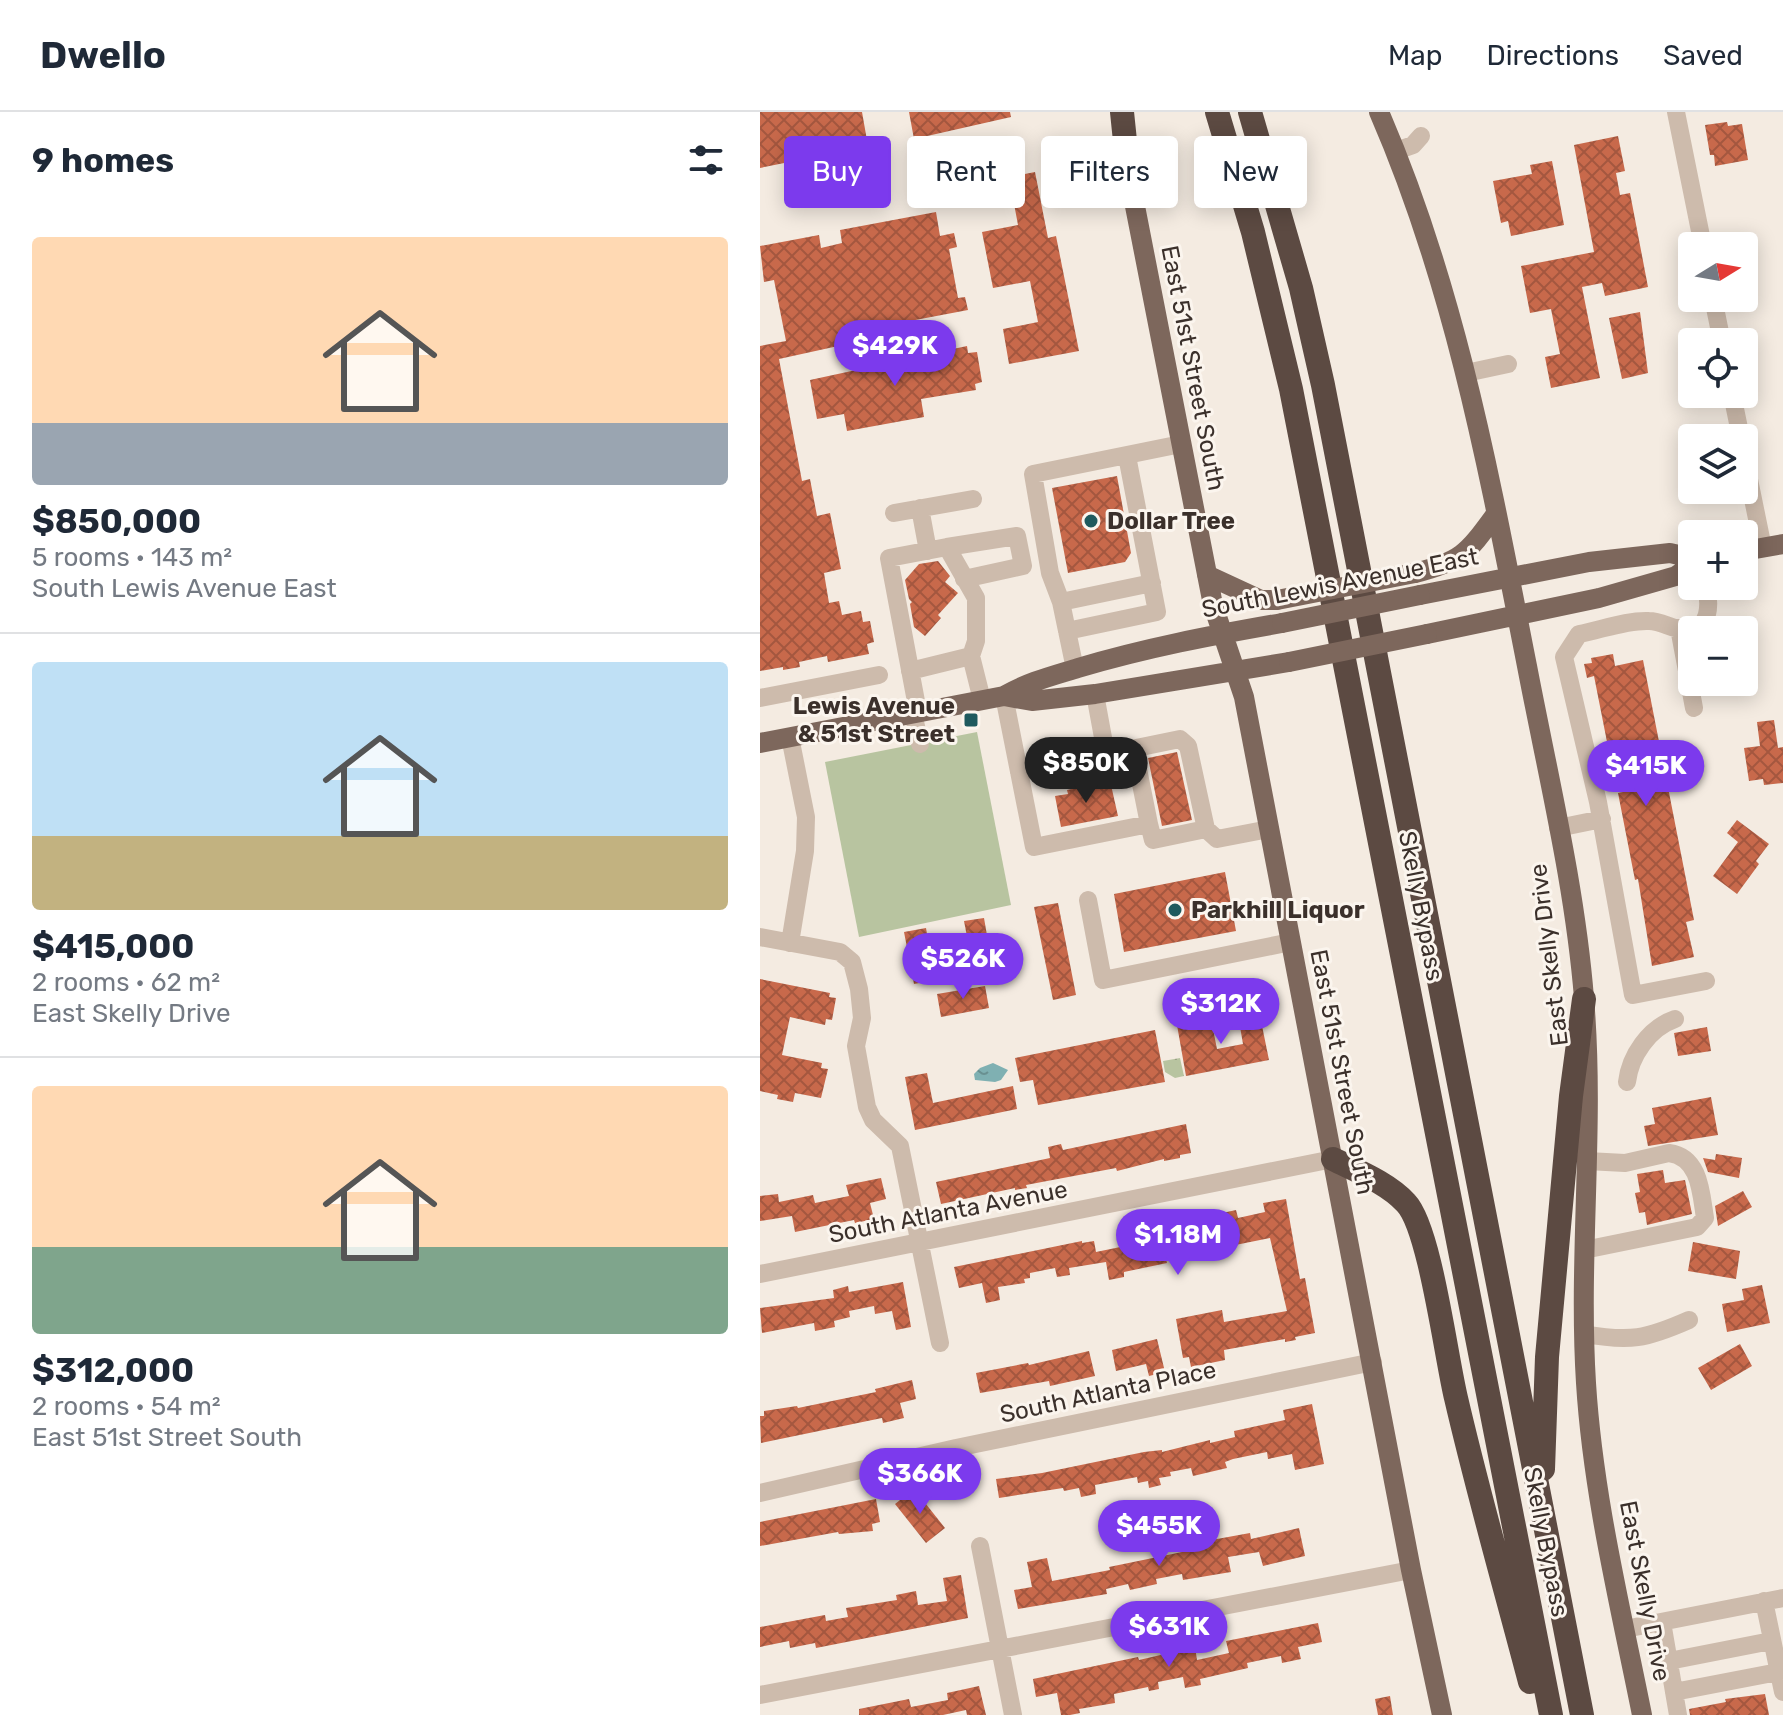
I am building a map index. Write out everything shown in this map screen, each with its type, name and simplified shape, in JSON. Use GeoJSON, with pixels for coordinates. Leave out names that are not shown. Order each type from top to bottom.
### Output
{"type":"FeatureCollection","features":[{"type":"Feature","properties":{"kind":"highway"},"geometry":{"type":"LineString","coordinates":[[1122,112],[1124,136]]}},
{"type":"Feature","properties":{"kind":"highway","name":"Skelly Bypass"},"geometry":{"type":"LineString","coordinates":[[1217,112],[1253,232],[1291,389],[1551,1715]]}},
{"type":"Feature","properties":{"kind":"highway","name":"Skelly Bypass"},"geometry":{"type":"LineString","coordinates":[[1250,112],[1301,288],[1323,385],[1582,1715]]}},
{"type":"Feature","properties":{"kind":"highway"},"geometry":{"type":"LineString","coordinates":[[1542,1512],[1547,1357],[1571,1096],[1584,999]]}},
{"type":"Feature","properties":{"kind":"highway"},"geometry":{"type":"LineString","coordinates":[[1333,1159],[1390,1191],[1406,1203],[1415,1217],[1455,1397],[1539,1715]]}},
{"type":"Feature","properties":{"kind":"main road","name":"East 51st Street South"},"geometry":{"type":"LineString","coordinates":[[1116,112],[1121,136]]}},
{"type":"Feature","properties":{"kind":"main road","name":"East Skelly Drive"},"geometry":{"type":"LineString","coordinates":[[1379,112],[1396,151],[1441,282],[1466,373],[1572,897],[1584,999],[1589,1113],[1584,1334],[1592,1451],[1642,1715]]}},
{"type":"Feature","properties":{"kind":"main road","name":"East 51st Street South"},"geometry":{"type":"LineString","coordinates":[[1135,208],[1207,575],[1222,633],[1244,697],[1411,1570],[1442,1715]]}},
{"type":"Feature","properties":{"kind":"main road"},"geometry":{"type":"LineString","coordinates":[[1207,575],[1261,600],[1277,600],[1415,573],[1444,566],[1465,554],[1496,514]]}},
{"type":"Feature","properties":{"kind":"main road","name":"South Lewis Avenue East"},"geometry":{"type":"LineString","coordinates":[[760,743],[1004,696],[1028,682],[1222,633],[1508,576],[1633,556],[1678,555]]}},
{"type":"Feature","properties":{"kind":"main road","name":"South Lewis Avenue East"},"geometry":{"type":"LineString","coordinates":[[1004,696],[1032,701],[1095,694],[1289,662],[1630,590],[1678,575]]}},
{"type":"Feature","properties":{"kind":"main road"},"geometry":{"type":"LineString","coordinates":[[1048,698],[1073,681],[1075,669]]}},
{"type":"Feature","properties":{"kind":"street"},"geometry":{"type":"LineString","coordinates":[[1676,112],[1700,232]]}},
{"type":"Feature","properties":{"kind":"street"},"geometry":{"type":"LineString","coordinates":[[1396,151],[1413,145],[1421,136]]}},
{"type":"Feature","properties":{"kind":"street"},"geometry":{"type":"LineString","coordinates":[[1466,373],[1508,364]]}},
{"type":"Feature","properties":{"kind":"street"},"geometry":{"type":"LineString","coordinates":[[1075,669],[1061,602],[1050,573],[1033,474],[1181,444]]}},
{"type":"Feature","properties":{"kind":"street"},"geometry":{"type":"LineString","coordinates":[[1067,631],[1157,612],[1127,456]]}},
{"type":"Feature","properties":{"kind":"street"},"geometry":{"type":"LineString","coordinates":[[894,513],[973,499]]}},
{"type":"Feature","properties":{"kind":"street"},"geometry":{"type":"LineString","coordinates":[[1754,504],[1763,547]]}},
{"type":"Feature","properties":{"kind":"street"},"geometry":{"type":"LineString","coordinates":[[920,508],[937,549],[964,579],[976,598],[976,641],[971,656],[982,700]]}},
{"type":"Feature","properties":{"kind":"street"},"geometry":{"type":"LineString","coordinates":[[920,744],[889,558],[1017,536],[1023,566],[964,579]]}},
{"type":"Feature","properties":{"kind":"street"},"geometry":{"type":"LineString","coordinates":[[1061,602],[1152,583]]}},
{"type":"Feature","properties":{"kind":"street"},"geometry":{"type":"LineString","coordinates":[[1678,628],[1648,621],[1579,634],[1564,657],[1602,819],[1633,995],[1706,981]]}},
{"type":"Feature","properties":{"kind":"street"},"geometry":{"type":"LineString","coordinates":[[910,671],[971,656]]}},
{"type":"Feature","properties":{"kind":"street"},"geometry":{"type":"LineString","coordinates":[[760,698],[879,675]]}},
{"type":"Feature","properties":{"kind":"street"},"geometry":{"type":"LineString","coordinates":[[1095,694],[1106,754]]}},
{"type":"Feature","properties":{"kind":"street"},"geometry":{"type":"LineString","coordinates":[[1004,696],[1034,847],[1149,824]]}},
{"type":"Feature","properties":{"kind":"street"},"geometry":{"type":"LineString","coordinates":[[1692,696],[1694,708]]}},
{"type":"Feature","properties":{"kind":"street"},"geometry":{"type":"LineString","coordinates":[[790,737],[806,817],[805,851],[790,943]]}},
{"type":"Feature","properties":{"kind":"street"},"geometry":{"type":"LineString","coordinates":[[1019,772],[1180,739],[1188,746],[1206,829],[1217,839],[1269,829]]}},
{"type":"Feature","properties":{"kind":"street"},"geometry":{"type":"LineString","coordinates":[[1134,749],[1153,840],[1206,829]]}},
{"type":"Feature","properties":{"kind":"street"},"geometry":{"type":"LineString","coordinates":[[1558,828],[1602,819]]}},
{"type":"Feature","properties":{"kind":"street"},"geometry":{"type":"LineString","coordinates":[[1088,900],[1103,980],[1291,942]]}},
{"type":"Feature","properties":{"kind":"street"},"geometry":{"type":"LineString","coordinates":[[760,937],[840,952],[852,962],[862,1018],[856,1046],[867,1107],[873,1120],[900,1146],[940,1343]]}},
{"type":"Feature","properties":{"kind":"street"},"geometry":{"type":"LineString","coordinates":[[1627,1082],[1629,1066],[1644,1042],[1659,1026],[1675,1019]]}},
{"type":"Feature","properties":{"kind":"street"},"geometry":{"type":"LineString","coordinates":[[1584,1250],[1697,1227],[1705,1218],[1700,1181],[1695,1171],[1676,1154],[1625,1163],[1587,1161]]}},
{"type":"Feature","properties":{"kind":"street","name":"South Atlanta Avenue"},"geometry":{"type":"LineString","coordinates":[[760,1274],[1333,1159]]}},
{"type":"Feature","properties":{"kind":"street"},"geometry":{"type":"LineString","coordinates":[[1584,1334],[1628,1340],[1651,1336],[1689,1320]]}},
{"type":"Feature","properties":{"kind":"street","name":"South Atlanta Place"},"geometry":{"type":"LineString","coordinates":[[760,1493],[956,1448],[1373,1362]]}},
{"type":"Feature","properties":{"kind":"street"},"geometry":{"type":"LineString","coordinates":[[980,1546],[1013,1715]]}},
{"type":"Feature","properties":{"kind":"street"},"geometry":{"type":"LineString","coordinates":[[760,1695],[1411,1570]]}},
{"type":"Feature","properties":{"kind":"street"},"geometry":{"type":"LineString","coordinates":[[1625,1629],[1783,1598]]}},
{"type":"Feature","properties":{"kind":"street"},"geometry":{"type":"LineString","coordinates":[[1764,1601],[1783,1692]]}},
{"type":"Feature","properties":{"kind":"street"},"geometry":{"type":"LineString","coordinates":[[1662,1622],[1678,1715]]}},
{"type":"Feature","properties":{"kind":"street"},"geometry":{"type":"LineString","coordinates":[[1669,1661],[1771,1641]]}},
{"type":"Feature","properties":{"kind":"street"},"geometry":{"type":"LineString","coordinates":[[1674,1692],[1778,1672]]}},
{"type":"Feature","properties":{"kind":"green space"},"geometry":{"type":"Polygon","coordinates":[[[977,732],[1011,905],[859,937],[825,762],[977,732]]]}},
{"type":"Feature","properties":{"kind":"green space"},"geometry":{"type":"Polygon","coordinates":[[[1180,1058],[1184,1076],[1175,1078],[1165,1072],[1163,1061],[1180,1058]]]}},
{"type":"Feature","properties":{"kind":"water"},"geometry":{"type":"Polygon","coordinates":[[[993,1063],[1008,1070],[1001,1080],[975,1080],[974,1074],[980,1068],[993,1063]]]}},
{"type":"Feature","properties":{"kind":"building"},"geometry":{"type":"Polygon","coordinates":[[[760,112],[862,112],[866,136],[784,136],[784,163],[760,168],[760,112]]]}},
{"type":"Feature","properties":{"kind":"building"},"geometry":{"type":"Polygon","coordinates":[[[909,112],[1010,112],[1011,117],[927,136],[913,136],[909,112]]]}},
{"type":"Feature","properties":{"kind":"building"},"geometry":{"type":"Polygon","coordinates":[[[1727,122],[1728,126],[1742,124],[1748,160],[1715,166],[1705,125],[1727,122]]]}},
{"type":"Feature","properties":{"kind":"building"},"geometry":{"type":"Polygon","coordinates":[[[1618,136],[1625,171],[1616,173],[1620,195],[1630,193],[1648,287],[1605,296],[1602,283],[1582,287],[1600,378],[1551,388],[1545,357],[1560,354],[1551,309],[1530,313],[1521,266],[1594,252],[1574,145],[1618,136]]]}},
{"type":"Feature","properties":{"kind":"building"},"geometry":{"type":"Polygon","coordinates":[[[1552,161],[1564,225],[1511,236],[1508,221],[1501,223],[1493,181],[1532,174],[1530,165],[1552,161]]]}},
{"type":"Feature","properties":{"kind":"building"},"geometry":{"type":"Polygon","coordinates":[[[1035,172],[1048,238],[1056,236],[1079,351],[1009,364],[1003,329],[1038,322],[1030,281],[993,288],[982,232],[1018,225],[1015,208],[1025,208],[1025,174],[1035,172]]]}},
{"type":"Feature","properties":{"kind":"building"},"geometry":{"type":"Polygon","coordinates":[[[936,212],[940,236],[954,233],[957,247],[949,249],[958,298],[965,297],[968,310],[868,329],[870,339],[779,359],[802,481],[810,479],[817,516],[830,513],[841,569],[824,573],[829,603],[839,601],[842,615],[861,611],[863,622],[870,621],[874,642],[867,644],[869,654],[828,662],[827,656],[799,662],[800,667],[760,671],[760,346],[786,341],[774,280],[764,282],[760,246],[819,235],[821,248],[842,243],[840,230],[936,212]]]}},
{"type":"Feature","properties":{"kind":"building"},"geometry":{"type":"Polygon","coordinates":[[[1640,312],[1648,373],[1622,379],[1609,318],[1640,312]]]}},
{"type":"Feature","properties":{"kind":"building"},"geometry":{"type":"Polygon","coordinates":[[[967,346],[968,353],[977,352],[982,382],[975,384],[976,390],[921,399],[924,417],[847,431],[844,414],[817,419],[810,380],[967,346]]]}},
{"type":"Feature","properties":{"kind":"building","name":"Dollar Tree"},"geometry":{"type":"Polygon","coordinates":[[[1117,476],[1131,553],[1125,562],[1068,573],[1052,488],[1117,476]]]}},
{"type":"Feature","properties":{"kind":"building"},"geometry":{"type":"Polygon","coordinates":[[[938,561],[950,576],[945,582],[958,593],[938,615],[941,618],[925,636],[914,627],[912,602],[905,580],[919,564],[938,561]]]}},
{"type":"Feature","properties":{"kind":"building"},"geometry":{"type":"Polygon","coordinates":[[[1613,654],[1615,666],[1643,660],[1694,920],[1686,922],[1694,957],[1652,966],[1638,879],[1635,880],[1618,793],[1648,787],[1640,752],[1610,757],[1594,676],[1587,678],[1584,664],[1592,663],[1591,658],[1613,654]]]}},
{"type":"Feature","properties":{"kind":"building"},"geometry":{"type":"Polygon","coordinates":[[[1774,720],[1778,748],[1783,747],[1783,783],[1764,785],[1763,779],[1749,781],[1744,748],[1760,746],[1757,722],[1774,720]]]}},
{"type":"Feature","properties":{"kind":"building"},"geometry":{"type":"Polygon","coordinates":[[[1177,752],[1192,820],[1162,826],[1148,758],[1177,752]]]}},
{"type":"Feature","properties":{"kind":"building"},"geometry":{"type":"Polygon","coordinates":[[[1099,783],[1099,787],[1111,785],[1118,816],[1061,827],[1055,796],[1099,783]]]}},
{"type":"Feature","properties":{"kind":"building"},"geometry":{"type":"Polygon","coordinates":[[[1737,820],[1769,844],[1737,894],[1713,876],[1738,842],[1727,833],[1737,820]]]}},
{"type":"Feature","properties":{"kind":"building","name":"Parkhill Liquor"},"geometry":{"type":"Polygon","coordinates":[[[1225,872],[1236,931],[1124,952],[1114,894],[1225,872]]]}},
{"type":"Feature","properties":{"kind":"building"},"geometry":{"type":"Polygon","coordinates":[[[1058,903],[1076,995],[1053,1000],[1034,907],[1058,903]]]}},
{"type":"Feature","properties":{"kind":"building"},"geometry":{"type":"Polygon","coordinates":[[[984,918],[993,970],[974,973],[964,921],[984,918]]]}},
{"type":"Feature","properties":{"kind":"building"},"geometry":{"type":"Polygon","coordinates":[[[926,928],[935,980],[914,984],[904,932],[926,928]]]}},
{"type":"Feature","properties":{"kind":"building"},"geometry":{"type":"Polygon","coordinates":[[[760,979],[830,993],[829,997],[836,998],[832,1020],[826,1019],[825,1025],[790,1017],[782,1055],[822,1063],[821,1068],[828,1069],[821,1098],[795,1093],[793,1102],[760,1091],[760,979]]]}},
{"type":"Feature","properties":{"kind":"building"},"geometry":{"type":"Polygon","coordinates":[[[985,986],[989,1008],[941,1017],[937,994],[985,986]]]}},
{"type":"Feature","properties":{"kind":"building"},"geometry":{"type":"Polygon","coordinates":[[[1259,1011],[1269,1060],[1186,1076],[1177,1025],[1211,1019],[1217,1049],[1243,1044],[1238,1015],[1259,1011]]]}},
{"type":"Feature","properties":{"kind":"building"},"geometry":{"type":"Polygon","coordinates":[[[1707,1027],[1711,1051],[1678,1056],[1674,1033],[1707,1027]]]}},
{"type":"Feature","properties":{"kind":"building"},"geometry":{"type":"Polygon","coordinates":[[[1155,1030],[1165,1082],[1038,1105],[1033,1080],[1020,1082],[1015,1058],[1155,1030]]]}},
{"type":"Feature","properties":{"kind":"building"},"geometry":{"type":"Polygon","coordinates":[[[927,1073],[933,1103],[1013,1086],[1017,1109],[915,1130],[905,1077],[927,1073]]]}},
{"type":"Feature","properties":{"kind":"building"},"geometry":{"type":"Polygon","coordinates":[[[1711,1097],[1718,1135],[1648,1146],[1644,1126],[1655,1124],[1652,1108],[1711,1097]]]}},
{"type":"Feature","properties":{"kind":"building"},"geometry":{"type":"Polygon","coordinates":[[[1186,1124],[1191,1153],[1180,1155],[1180,1158],[1026,1185],[1027,1188],[941,1204],[936,1182],[1050,1158],[1048,1147],[1061,1144],[1063,1150],[1186,1124]]]}},
{"type":"Feature","properties":{"kind":"building"},"geometry":{"type":"Polygon","coordinates":[[[1716,1154],[1742,1158],[1739,1178],[1708,1172],[1703,1158],[1715,1160],[1716,1154]]]}},
{"type":"Feature","properties":{"kind":"building"},"geometry":{"type":"Polygon","coordinates":[[[1663,1170],[1665,1183],[1685,1180],[1692,1214],[1647,1225],[1645,1212],[1639,1213],[1635,1193],[1640,1192],[1637,1174],[1663,1170]]]}},
{"type":"Feature","properties":{"kind":"building"},"geometry":{"type":"Polygon","coordinates":[[[881,1178],[886,1199],[870,1203],[874,1219],[795,1232],[792,1216],[760,1221],[760,1196],[778,1194],[779,1202],[813,1195],[815,1203],[849,1196],[846,1185],[881,1178]]]}},
{"type":"Feature","properties":{"kind":"building"},"geometry":{"type":"Polygon","coordinates":[[[1743,1191],[1752,1207],[1718,1226],[1715,1206],[1743,1191]]]}},
{"type":"Feature","properties":{"kind":"building"},"geometry":{"type":"Polygon","coordinates":[[[1286,1199],[1300,1279],[1305,1278],[1315,1333],[1295,1337],[1296,1340],[1285,1342],[1285,1339],[1224,1350],[1225,1360],[1191,1367],[1189,1357],[1183,1358],[1176,1319],[1222,1310],[1224,1322],[1287,1311],[1270,1238],[1166,1259],[1167,1263],[1124,1272],[1124,1277],[1109,1280],[1106,1262],[1069,1268],[1070,1275],[1057,1277],[1055,1268],[1030,1273],[1030,1278],[1024,1279],[1025,1283],[998,1287],[1000,1300],[986,1303],[982,1283],[959,1288],[954,1267],[1082,1241],[1094,1241],[1096,1252],[1130,1245],[1128,1235],[1139,1232],[1140,1238],[1166,1232],[1164,1224],[1182,1221],[1184,1229],[1219,1221],[1218,1214],[1236,1210],[1238,1218],[1265,1212],[1263,1203],[1286,1199]]]}},
{"type":"Feature","properties":{"kind":"building"},"geometry":{"type":"Polygon","coordinates":[[[1693,1242],[1740,1251],[1736,1279],[1688,1271],[1693,1242]]]}},
{"type":"Feature","properties":{"kind":"building"},"geometry":{"type":"Polygon","coordinates":[[[903,1282],[911,1327],[896,1330],[892,1311],[875,1314],[874,1306],[849,1311],[850,1317],[834,1321],[835,1327],[815,1331],[814,1323],[762,1333],[760,1308],[834,1298],[833,1290],[848,1286],[849,1292],[903,1282]]]}},
{"type":"Feature","properties":{"kind":"building"},"geometry":{"type":"Polygon","coordinates":[[[1762,1285],[1770,1323],[1727,1332],[1722,1304],[1744,1300],[1742,1289],[1762,1285]]]}},
{"type":"Feature","properties":{"kind":"building"},"geometry":{"type":"Polygon","coordinates":[[[1157,1339],[1165,1372],[1149,1376],[1146,1364],[1116,1371],[1112,1350],[1157,1339]]]}},
{"type":"Feature","properties":{"kind":"building"},"geometry":{"type":"Polygon","coordinates":[[[1740,1344],[1752,1366],[1711,1390],[1698,1368],[1740,1344]]]}},
{"type":"Feature","properties":{"kind":"building"},"geometry":{"type":"Polygon","coordinates":[[[1089,1351],[1095,1376],[1050,1386],[1049,1381],[980,1393],[976,1373],[1089,1351]]]}},
{"type":"Feature","properties":{"kind":"building"},"geometry":{"type":"Polygon","coordinates":[[[912,1380],[916,1399],[900,1403],[904,1418],[883,1423],[882,1418],[761,1443],[760,1416],[764,1416],[764,1411],[798,1408],[876,1392],[875,1389],[912,1380]]]}},
{"type":"Feature","properties":{"kind":"building"},"geometry":{"type":"Polygon","coordinates":[[[1312,1404],[1324,1464],[1295,1470],[1292,1454],[1268,1459],[1267,1452],[1233,1459],[1225,1462],[1227,1468],[1193,1476],[1191,1468],[1170,1472],[1171,1476],[1159,1478],[1161,1485],[1149,1488],[1148,1481],[1138,1483],[1137,1477],[1095,1485],[1096,1494],[1081,1497],[1079,1488],[1064,1491],[1063,1488],[999,1498],[996,1479],[1144,1452],[1162,1452],[1210,1440],[1210,1443],[1235,1437],[1234,1431],[1285,1420],[1283,1410],[1312,1404]]]}},
{"type":"Feature","properties":{"kind":"building"},"geometry":{"type":"Polygon","coordinates":[[[914,1489],[945,1528],[926,1543],[895,1504],[914,1489]]]}},
{"type":"Feature","properties":{"kind":"building"},"geometry":{"type":"Polygon","coordinates":[[[876,1499],[880,1522],[872,1524],[873,1531],[838,1532],[760,1546],[760,1522],[876,1499]]]}},
{"type":"Feature","properties":{"kind":"building"},"geometry":{"type":"Polygon","coordinates":[[[1299,1528],[1305,1556],[1263,1566],[1259,1552],[1228,1557],[1231,1572],[1183,1580],[1182,1574],[1156,1579],[1157,1584],[1130,1590],[1128,1584],[1106,1589],[1107,1594],[1018,1609],[1014,1590],[1032,1587],[1027,1562],[1047,1558],[1052,1581],[1182,1552],[1181,1548],[1206,1541],[1250,1533],[1251,1539],[1299,1528]]]}},
{"type":"Feature","properties":{"kind":"building"},"geometry":{"type":"Polygon","coordinates":[[[961,1575],[968,1618],[816,1648],[815,1643],[790,1648],[789,1641],[760,1647],[760,1627],[825,1615],[826,1621],[848,1617],[846,1608],[897,1600],[896,1595],[916,1591],[918,1605],[947,1601],[943,1578],[961,1575]]]}},
{"type":"Feature","properties":{"kind":"building"},"geometry":{"type":"Polygon","coordinates":[[[1318,1623],[1322,1642],[1298,1647],[1301,1659],[1282,1663],[1281,1656],[1247,1663],[1248,1668],[1200,1679],[1201,1685],[1185,1688],[1183,1677],[1158,1682],[1159,1689],[1149,1691],[1148,1687],[1114,1694],[1115,1703],[1079,1709],[1080,1713],[1070,1715],[1061,1715],[1057,1693],[1036,1697],[1033,1679],[1195,1647],[1197,1660],[1229,1653],[1226,1641],[1318,1623]]]}},
{"type":"Feature","properties":{"kind":"building"},"geometry":{"type":"Polygon","coordinates":[[[979,1686],[986,1715],[967,1715],[966,1710],[943,1715],[859,1715],[859,1709],[909,1699],[911,1707],[948,1700],[947,1693],[979,1686]]]}},
{"type":"Feature","properties":{"kind":"building"},"geometry":{"type":"Polygon","coordinates":[[[1765,1694],[1769,1715],[1690,1715],[1689,1709],[1726,1702],[1725,1699],[1765,1694]]]}},
{"type":"Feature","properties":{"kind":"building"},"geometry":{"type":"Polygon","coordinates":[[[1390,1696],[1393,1715],[1378,1715],[1375,1699],[1390,1696]]]}},
{"type":"Feature","properties":{"kind":"place","name":"Dollar Tree"},"geometry":{"type":"Point","coordinates":[1091,521]}},
{"type":"Feature","properties":{"kind":"place","name":"Lewis Avenue & 51st Street"},"geometry":{"type":"Point","coordinates":[971,720]}},
{"type":"Feature","properties":{"kind":"place","name":"Parkhill Liquor"},"geometry":{"type":"Point","coordinates":[1175,910]}}]}
